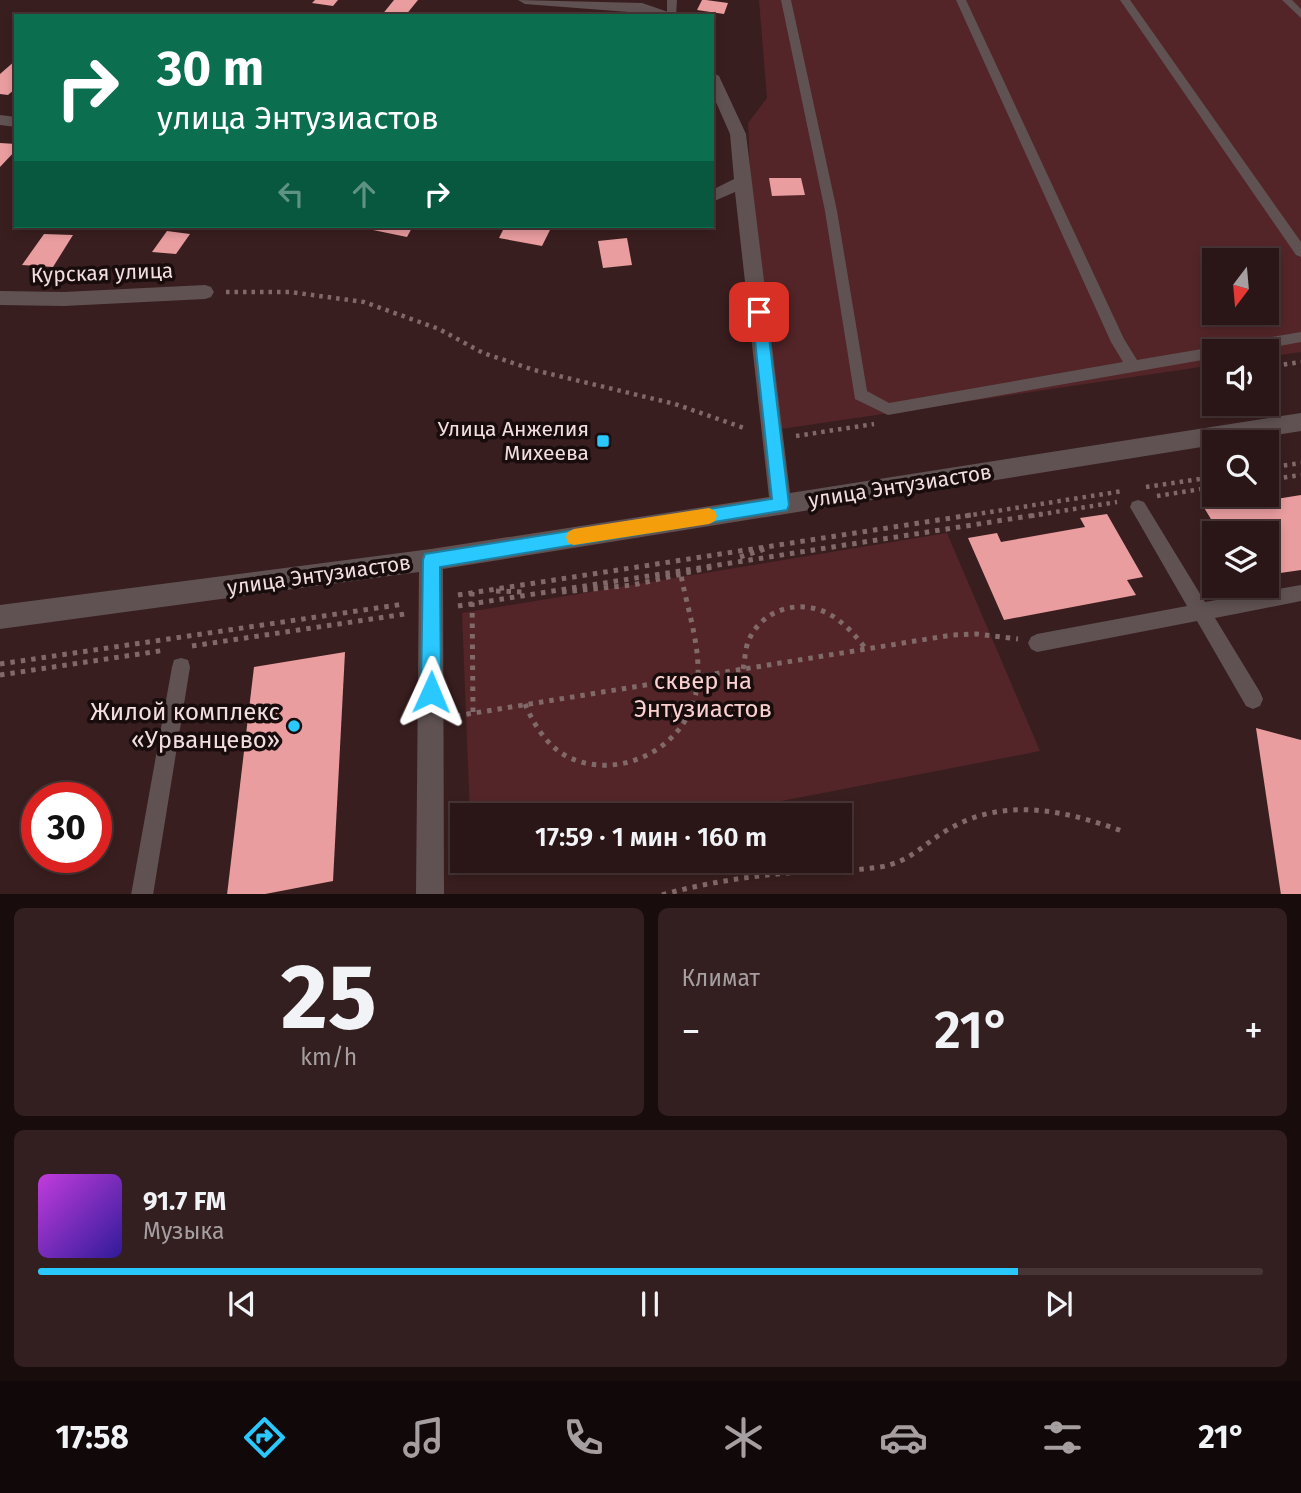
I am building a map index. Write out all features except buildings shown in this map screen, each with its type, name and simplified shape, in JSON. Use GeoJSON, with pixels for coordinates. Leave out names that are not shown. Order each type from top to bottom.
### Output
{"type":"FeatureCollection","features":[{"type":"Feature","properties":{"kind":"street"},"geometry":{"type":"LineString","coordinates":[[525,0],[591,6],[641,3],[668,14]]}},
{"type":"Feature","properties":{"kind":"street"},"geometry":{"type":"LineString","coordinates":[[714,80],[738,134],[781,505]]}},
{"type":"Feature","properties":{"kind":"street"},"geometry":{"type":"LineString","coordinates":[[714,196],[742,181]]}},
{"type":"Feature","properties":{"kind":"street","name":"Курская улица"},"geometry":{"type":"LineString","coordinates":[[0,298],[64,299],[205,292]]}},
{"type":"Feature","properties":{"kind":"street","name":"улица Энтузиастов"},"geometry":{"type":"LineString","coordinates":[[0,617],[431,560],[1301,422]]}},
{"type":"Feature","properties":{"kind":"street"},"geometry":{"type":"LineString","coordinates":[[430,894],[431,560]]}},
{"type":"Feature","properties":{"kind":"lane"},"geometry":{"type":"LineString","coordinates":[[786,0],[831,211],[860,395],[888,409],[1301,337]]}},
{"type":"Feature","properties":{"kind":"lane"},"geometry":{"type":"LineString","coordinates":[[961,0],[1118,342],[1133,365]]}},
{"type":"Feature","properties":{"kind":"lane"},"geometry":{"type":"LineString","coordinates":[[1125,0],[1301,251]]}},
{"type":"Feature","properties":{"kind":"lane"},"geometry":{"type":"LineString","coordinates":[[1287,0],[1301,15]]}},
{"type":"Feature","properties":{"kind":"lane"},"geometry":{"type":"LineString","coordinates":[[1142,502],[1201,612],[1252,699]]}},
{"type":"Feature","properties":{"kind":"lane"},"geometry":{"type":"LineString","coordinates":[[1037,643],[1301,593]]}},
{"type":"Feature","properties":{"kind":"lane"},"geometry":{"type":"LineString","coordinates":[[142,894],[178,658]]}},
{"type":"Feature","properties":{"kind":"path"},"geometry":{"type":"LineString","coordinates":[[205,292],[290,292],[364,302],[439,329],[483,353],[534,370],[675,404],[774,439]]}},
{"type":"Feature","properties":{"kind":"path"},"geometry":{"type":"LineString","coordinates":[[1279,365],[1301,362]]}},
{"type":"Feature","properties":{"kind":"path"},"geometry":{"type":"LineString","coordinates":[[1279,466],[1301,463]]}},
{"type":"Feature","properties":{"kind":"path"},"geometry":{"type":"LineString","coordinates":[[1279,478],[1301,475]]}},
{"type":"Feature","properties":{"kind":"path"},"geometry":{"type":"LineString","coordinates":[[1140,488],[1202,479]]}},
{"type":"Feature","properties":{"kind":"path"},"geometry":{"type":"LineString","coordinates":[[189,647],[432,605],[472,592],[1128,490]]}},
{"type":"Feature","properties":{"kind":"path"},"geometry":{"type":"LineString","coordinates":[[1142,502],[1202,490]]}},
{"type":"Feature","properties":{"kind":"path"},"geometry":{"type":"LineString","coordinates":[[0,664],[432,605],[472,603],[1120,502]]}},
{"type":"Feature","properties":{"kind":"path"},"geometry":{"type":"LineString","coordinates":[[483,591],[540,592],[605,588],[681,575],[776,545]]}},
{"type":"Feature","properties":{"kind":"path"},"geometry":{"type":"LineString","coordinates":[[525,704],[534,724],[548,742],[566,756],[588,765],[611,766],[634,762],[655,753],[674,737],[691,708],[698,676],[681,575]]}},
{"type":"Feature","properties":{"kind":"path"},"geometry":{"type":"LineString","coordinates":[[472,592],[473,713]]}},
{"type":"Feature","properties":{"kind":"path"},"geometry":{"type":"LineString","coordinates":[[743,669],[747,639],[755,627],[765,617],[790,606],[820,608],[834,614],[852,629],[865,649]]}},
{"type":"Feature","properties":{"kind":"path"},"geometry":{"type":"LineString","coordinates":[[431,720],[952,635],[1004,636],[1037,643]]}},
{"type":"Feature","properties":{"kind":"path"},"geometry":{"type":"LineString","coordinates":[[0,675],[178,658]]}},
{"type":"Feature","properties":{"kind":"path"},"geometry":{"type":"LineString","coordinates":[[662,894],[720,881],[881,867],[905,860],[948,829],[980,815],[1008,809],[1045,809],[1079,814],[1125,832]]}},
{"type":"Feature","properties":{"kind":"green space"},"geometry":{"type":"Polygon","coordinates":[[[759,0],[1301,0],[1301,352],[1279,355],[1279,339],[1202,339],[1202,367],[781,429],[752,217],[748,123],[767,98],[759,0]]]}},
{"type":"Feature","properties":{"kind":"green space","name":"сквер на Энтузиастов"},"geometry":{"type":"Polygon","coordinates":[[[947,533],[1040,751],[771,803],[470,803],[462,613],[947,533]]]}},
{"type":"Feature","properties":{"kind":"slow traffic"},"geometry":{"type":"LineString","coordinates":[[574,537],[709,516]]}},
{"type":"Feature","properties":{"kind":"place","name":"Улица Анжелия Михеева"},"geometry":{"type":"Point","coordinates":[603,441]}},
{"type":"Feature","properties":{"kind":"place","name":"Жилой комплекс «Урванцево»"},"geometry":{"type":"Point","coordinates":[294,726]}},
{"type":"Feature","properties":{"kind":"route"},"geometry":{"type":"LineString","coordinates":[[431,692],[431,560],[781,505],[759,312]]}}]}
